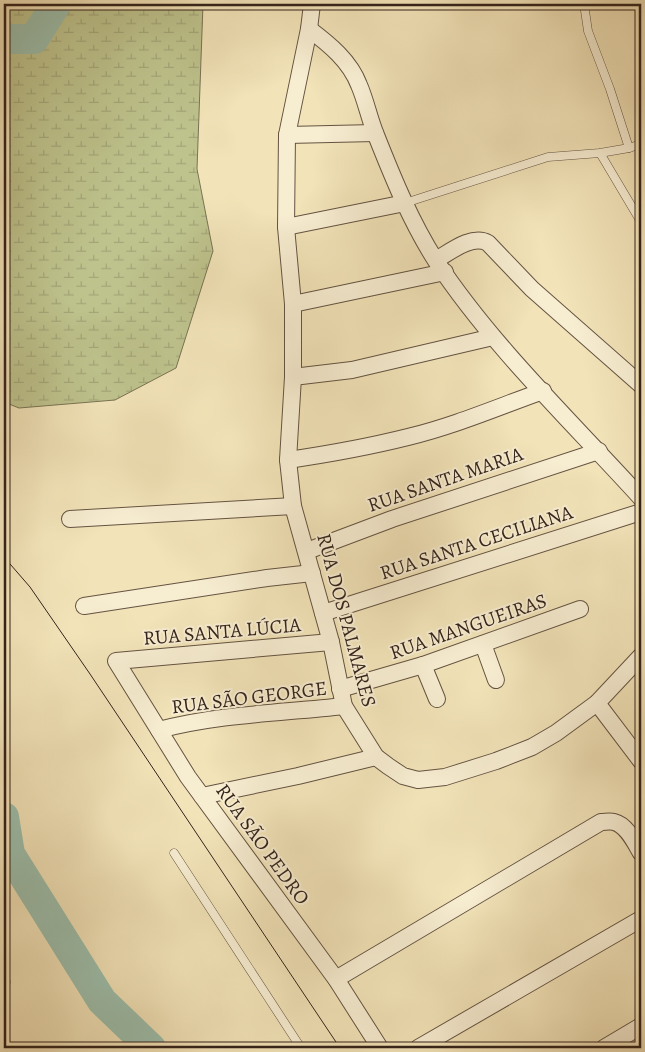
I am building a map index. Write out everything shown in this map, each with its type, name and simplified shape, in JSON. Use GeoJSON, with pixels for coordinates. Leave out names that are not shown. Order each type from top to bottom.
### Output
{"type":"FeatureCollection","features":[{"type":"Feature","properties":{"kind":"street","name":"RUA DOS PALMARES"},"geometry":{"type":"LineString","coordinates":[[312,4],[309,29],[287,135],[286,227],[293,304],[293,377],[288,460],[293,506],[307,550],[331,642],[344,706],[376,757],[403,776],[418,780],[445,777],[532,747],[556,733],[597,704],[641,656]]}},
{"type":"Feature","properties":{"kind":"street"},"geometry":{"type":"LineString","coordinates":[[309,29],[328,43],[345,61],[358,82],[375,133],[405,203],[440,266],[492,337],[641,498]]}},
{"type":"Feature","properties":{"kind":"street"},"geometry":{"type":"LineString","coordinates":[[287,135],[375,133]]}},
{"type":"Feature","properties":{"kind":"street"},"geometry":{"type":"LineString","coordinates":[[286,227],[405,203]]}},
{"type":"Feature","properties":{"kind":"street"},"geometry":{"type":"LineString","coordinates":[[293,304],[440,266],[473,241],[480,240],[488,243],[532,290],[641,385]]}},
{"type":"Feature","properties":{"kind":"street"},"geometry":{"type":"LineString","coordinates":[[293,377],[352,370],[492,337]]}},
{"type":"Feature","properties":{"kind":"street"},"geometry":{"type":"LineString","coordinates":[[288,460],[343,452],[410,437],[453,424],[543,391]]}},
{"type":"Feature","properties":{"kind":"street","name":"RUA SANTA MARIA"},"geometry":{"type":"LineString","coordinates":[[307,550],[392,519],[599,451]]}},
{"type":"Feature","properties":{"kind":"street"},"geometry":{"type":"LineString","coordinates":[[70,519],[293,506]]}},
{"type":"Feature","properties":{"kind":"street","name":"RUA SANTA CECILIANA"},"geometry":{"type":"LineString","coordinates":[[323,613],[641,512]]}},
{"type":"Feature","properties":{"kind":"street"},"geometry":{"type":"LineString","coordinates":[[84,606],[258,579],[312,573]]}},
{"type":"Feature","properties":{"kind":"street","name":"RUA MANGUEIRAS"},"geometry":{"type":"LineString","coordinates":[[340,689],[423,665],[580,609]]}},
{"type":"Feature","properties":{"kind":"street","name":"RUA SANTA LÚCIA"},"geometry":{"type":"LineString","coordinates":[[116,661],[331,642]]}},
{"type":"Feature","properties":{"kind":"street"},"geometry":{"type":"LineString","coordinates":[[483,644],[496,680]]}},
{"type":"Feature","properties":{"kind":"street","name":"RUA SÃO PEDRO"},"geometry":{"type":"LineString","coordinates":[[116,661],[188,777],[336,979],[380,1048]]}},
{"type":"Feature","properties":{"kind":"street"},"geometry":{"type":"LineString","coordinates":[[423,665],[437,699]]}},
{"type":"Feature","properties":{"kind":"street"},"geometry":{"type":"LineString","coordinates":[[597,704],[641,761]]}},
{"type":"Feature","properties":{"kind":"street","name":"RUA SÃO GEORGE"},"geometry":{"type":"LineString","coordinates":[[159,730],[189,722],[216,718],[344,706]]}},
{"type":"Feature","properties":{"kind":"street"},"geometry":{"type":"LineString","coordinates":[[202,796],[376,757]]}},
{"type":"Feature","properties":{"kind":"street"},"geometry":{"type":"LineString","coordinates":[[336,979],[602,822],[614,822],[621,825],[628,832],[641,853]]}},
{"type":"Feature","properties":{"kind":"street"},"geometry":{"type":"LineString","coordinates":[[418,1048],[641,919]]}},
{"type":"Feature","properties":{"kind":"street"},"geometry":{"type":"LineString","coordinates":[[604,1048],[641,1026]]}},
{"type":"Feature","properties":{"kind":"lane"},"geometry":{"type":"LineString","coordinates":[[584,4],[588,31],[610,89],[629,148]]}},
{"type":"Feature","properties":{"kind":"lane"},"geometry":{"type":"LineString","coordinates":[[405,203],[548,158],[600,154],[641,144]]}},
{"type":"Feature","properties":{"kind":"lane"},"geometry":{"type":"LineString","coordinates":[[600,154],[641,222]]}},
{"type":"Feature","properties":{"kind":"lane"},"geometry":{"type":"LineString","coordinates":[[174,853],[301,1048]]}},
{"type":"Feature","properties":{"kind":"green space"},"geometry":{"type":"Polygon","coordinates":[[[4,4],[203,4],[197,169],[213,251],[176,368],[115,400],[19,408],[4,402],[4,4]]]}},
{"type":"Feature","properties":{"kind":"waterway"},"geometry":{"type":"LineString","coordinates":[[4,39],[34,39],[56,4]]}},
{"type":"Feature","properties":{"kind":"waterway"},"geometry":{"type":"LineString","coordinates":[[4,817],[10,854],[102,1001],[151,1048]]}},
{"type":"Feature","properties":{"kind":"tram line"},"geometry":{"type":"LineString","coordinates":[[4,557],[30,587],[90,674],[340,1048]]}}]}
